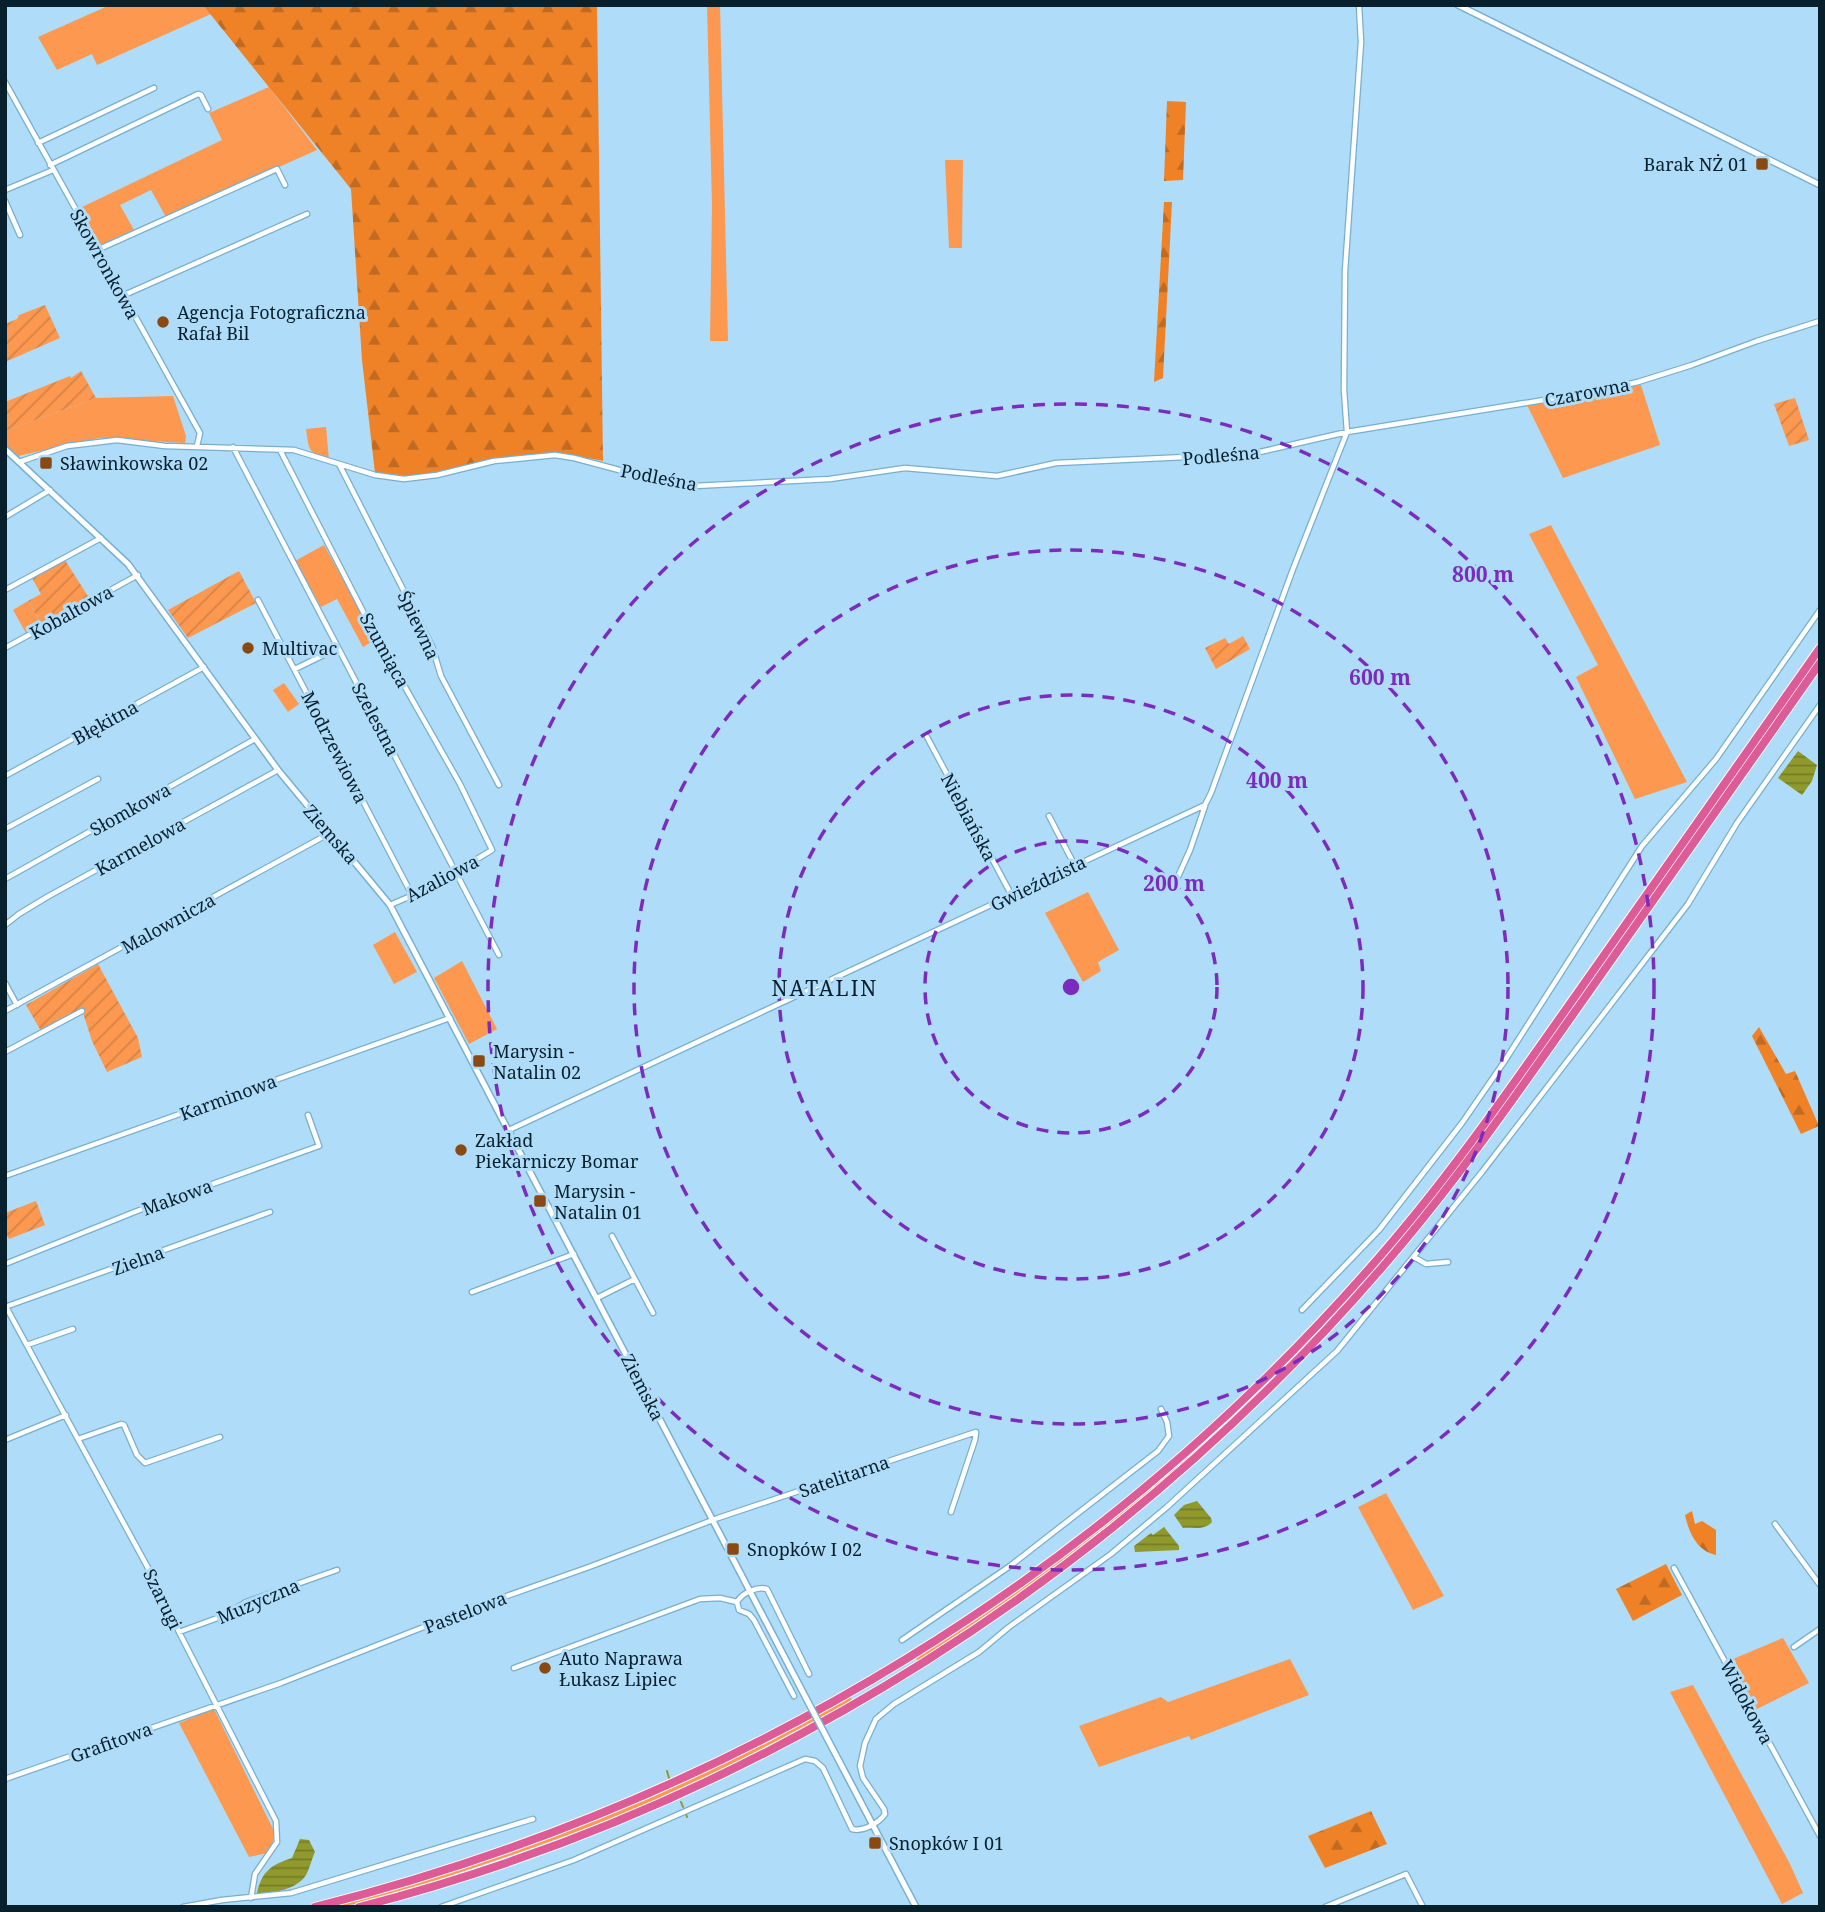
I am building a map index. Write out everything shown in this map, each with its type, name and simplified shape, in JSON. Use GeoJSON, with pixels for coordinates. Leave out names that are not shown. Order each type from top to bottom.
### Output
{"type":"FeatureCollection","features":[{"type":"Feature","properties":{"kind":"highway"},"geometry":{"type":"LineString","coordinates":[[359,1907],[477,1872],[575,1837],[672,1797],[773,1748],[939,1653],[1093,1544],[1176,1475],[1310,1346],[1377,1273],[1468,1162],[1820,648]]}},
{"type":"Feature","properties":{"kind":"highway"},"geometry":{"type":"LineString","coordinates":[[1690,840],[1820,663]]}},
{"type":"Feature","properties":{"kind":"highway"},"geometry":{"type":"LineString","coordinates":[[315,1907],[414,1880],[518,1846],[615,1809],[713,1766],[893,1668],[1053,1561],[1130,1501],[1209,1432],[1280,1364],[1359,1280],[1472,1141],[1629,928]]}},
{"type":"Feature","properties":{"kind":"street"},"geometry":{"type":"LineString","coordinates":[[1176,881],[1347,432],[1344,390],[1344,279],[1362,42],[1359,5]]}},
{"type":"Feature","properties":{"kind":"street"},"geometry":{"type":"LineString","coordinates":[[1458,5],[1819,182]]}},
{"type":"Feature","properties":{"kind":"street","name":"Skowronkowa"},"geometry":{"type":"LineString","coordinates":[[5,82],[122,296],[210,447]]}},
{"type":"Feature","properties":{"kind":"street"},"geometry":{"type":"LineString","coordinates":[[38,143],[154,88]]}},
{"type":"Feature","properties":{"kind":"street"},"geometry":{"type":"LineString","coordinates":[[5,190],[198,94],[208,109]]}},
{"type":"Feature","properties":{"kind":"street"},"geometry":{"type":"LineString","coordinates":[[97,250],[277,169],[285,185]]}},
{"type":"Feature","properties":{"kind":"street"},"geometry":{"type":"LineString","coordinates":[[5,201],[20,235]]}},
{"type":"Feature","properties":{"kind":"street"},"geometry":{"type":"LineString","coordinates":[[122,296],[307,214]]}},
{"type":"Feature","properties":{"kind":"street","name":"Czarowna"},"geometry":{"type":"LineString","coordinates":[[1347,432],[1564,398],[1615,387],[1692,365],[1820,321]]}},
{"type":"Feature","properties":{"kind":"street","name":"Podleśna"},"geometry":{"type":"LineString","coordinates":[[19,461],[51,449],[101,440],[305,452],[339,465],[404,479],[437,475],[494,461],[555,455],[664,482],[694,486],[830,479],[905,468],[997,476],[1056,463],[1251,454],[1347,432]]}},
{"type":"Feature","properties":{"kind":"street"},"geometry":{"type":"LineString","coordinates":[[197,446],[200,433]]}},
{"type":"Feature","properties":{"kind":"street","name":"Szelestna"},"geometry":{"type":"LineString","coordinates":[[233,447],[499,955]]}},
{"type":"Feature","properties":{"kind":"street","name":"Ziemska"},"geometry":{"type":"LineString","coordinates":[[5,449],[102,538],[138,575],[278,771],[390,905],[916,1907]]}},
{"type":"Feature","properties":{"kind":"street","name":"Szumiąca"},"geometry":{"type":"LineString","coordinates":[[280,449],[372,627],[460,784],[492,850]]}},
{"type":"Feature","properties":{"kind":"street","name":"Śpiewna"},"geometry":{"type":"LineString","coordinates":[[339,465],[432,646],[441,676],[499,785]]}},
{"type":"Feature","properties":{"kind":"street"},"geometry":{"type":"LineString","coordinates":[[5,517],[50,490]]}},
{"type":"Feature","properties":{"kind":"street"},"geometry":{"type":"LineString","coordinates":[[5,590],[102,538]]}},
{"type":"Feature","properties":{"kind":"street","name":"Kobaltowa"},"geometry":{"type":"LineString","coordinates":[[5,648],[138,575]]}},
{"type":"Feature","properties":{"kind":"street","name":"Modrzewiowa"},"geometry":{"type":"LineString","coordinates":[[258,600],[412,895]]}},
{"type":"Feature","properties":{"kind":"street"},"geometry":{"type":"LineString","coordinates":[[1302,1310],[1374,1236],[1462,1123],[1642,846],[1724,749],[1820,610]]}},
{"type":"Feature","properties":{"kind":"street"},"geometry":{"type":"LineString","coordinates":[[295,669],[338,648]]}},
{"type":"Feature","properties":{"kind":"street","name":"Błękitna"},"geometry":{"type":"LineString","coordinates":[[5,776],[204,667]]}},
{"type":"Feature","properties":{"kind":"street"},"geometry":{"type":"LineString","coordinates":[[441,1907],[574,1860],[805,1759],[815,1761],[823,1768],[849,1827],[858,1831],[883,1817],[885,1812],[863,1778],[860,1760],[868,1733],[880,1715],[979,1652],[1009,1627],[1084,1575],[1167,1507],[1337,1351],[1482,1172],[1688,904],[1737,823],[1819,707]]}},
{"type":"Feature","properties":{"kind":"street","name":"Niebiańska"},"geometry":{"type":"LineString","coordinates":[[927,737],[1012,896]]}},
{"type":"Feature","properties":{"kind":"street","name":"Słomkowa"},"geometry":{"type":"LineString","coordinates":[[5,878],[255,739]]}},
{"type":"Feature","properties":{"kind":"street","name":"Karmelowa"},"geometry":{"type":"LineString","coordinates":[[5,925],[47,897],[278,771]]}},
{"type":"Feature","properties":{"kind":"street"},"geometry":{"type":"LineString","coordinates":[[5,829],[98,779]]}},
{"type":"Feature","properties":{"kind":"street","name":"Gwieździsta"},"geometry":{"type":"LineString","coordinates":[[509,1130],[1205,805]]}},
{"type":"Feature","properties":{"kind":"street"},"geometry":{"type":"LineString","coordinates":[[1049,816],[1075,866]]}},
{"type":"Feature","properties":{"kind":"street","name":"Malownicza"},"geometry":{"type":"LineString","coordinates":[[5,1011],[330,833]]}},
{"type":"Feature","properties":{"kind":"street","name":"Azaliowa"},"geometry":{"type":"LineString","coordinates":[[390,905],[492,850]]}},
{"type":"Feature","properties":{"kind":"street"},"geometry":{"type":"LineString","coordinates":[[5,983],[17,1005]]}},
{"type":"Feature","properties":{"kind":"street"},"geometry":{"type":"LineString","coordinates":[[5,1052],[82,1011]]}},
{"type":"Feature","properties":{"kind":"street","name":"Karminowa"},"geometry":{"type":"LineString","coordinates":[[5,1176],[451,1018]]}},
{"type":"Feature","properties":{"kind":"street","name":"Makowa"},"geometry":{"type":"LineString","coordinates":[[5,1264],[137,1211],[319,1146],[307,1115]]}},
{"type":"Feature","properties":{"kind":"street","name":"Zielna"},"geometry":{"type":"LineString","coordinates":[[5,1306],[270,1212]]}},
{"type":"Feature","properties":{"kind":"street"},"geometry":{"type":"LineString","coordinates":[[612,1236],[653,1313]]}},
{"type":"Feature","properties":{"kind":"street"},"geometry":{"type":"LineString","coordinates":[[472,1292],[574,1254]]}},
{"type":"Feature","properties":{"kind":"street"},"geometry":{"type":"LineString","coordinates":[[1414,1257],[1426,1264],[1448,1262]]}},
{"type":"Feature","properties":{"kind":"street"},"geometry":{"type":"LineString","coordinates":[[597,1298],[635,1279]]}},
{"type":"Feature","properties":{"kind":"street","name":"Szarugi"},"geometry":{"type":"LineString","coordinates":[[5,1306],[160,1590],[278,1827],[277,1843],[255,1874],[251,1898]]}},
{"type":"Feature","properties":{"kind":"street"},"geometry":{"type":"LineString","coordinates":[[27,1345],[73,1329]]}},
{"type":"Feature","properties":{"kind":"street"},"geometry":{"type":"LineString","coordinates":[[902,1640],[1010,1566],[1158,1451],[1169,1436],[1161,1409]]}},
{"type":"Feature","properties":{"kind":"street"},"geometry":{"type":"LineString","coordinates":[[5,1440],[66,1415]]}},
{"type":"Feature","properties":{"kind":"street"},"geometry":{"type":"LineString","coordinates":[[78,1438],[121,1423],[139,1458],[147,1463],[220,1437]]}},
{"type":"Feature","properties":{"kind":"street","name":"Satelitarna"},"geometry":{"type":"LineString","coordinates":[[712,1521],[976,1432],[951,1513]]}},
{"type":"Feature","properties":{"kind":"street","name":"Pastelowa"},"geometry":{"type":"LineString","coordinates":[[217,1704],[281,1683],[467,1610],[712,1521]]}},
{"type":"Feature","properties":{"kind":"street"},"geometry":{"type":"LineString","coordinates":[[1775,1524],[1820,1585]]}},
{"type":"Feature","properties":{"kind":"street","name":"Widokowa"},"geometry":{"type":"LineString","coordinates":[[1674,1568],[1820,1836]]}},
{"type":"Feature","properties":{"kind":"street","name":"Muzyczna"},"geometry":{"type":"LineString","coordinates":[[179,1632],[222,1616],[246,1602],[337,1570]]}},
{"type":"Feature","properties":{"kind":"street"},"geometry":{"type":"LineString","coordinates":[[794,1696],[754,1620],[749,1614],[739,1610],[737,1602],[741,1596],[763,1587],[767,1589],[809,1674]]}},
{"type":"Feature","properties":{"kind":"street"},"geometry":{"type":"LineString","coordinates":[[514,1668],[700,1599],[719,1598],[737,1602]]}},
{"type":"Feature","properties":{"kind":"street"},"geometry":{"type":"LineString","coordinates":[[1794,1647],[1820,1629]]}},
{"type":"Feature","properties":{"kind":"street","name":"Grafitowa"},"geometry":{"type":"LineString","coordinates":[[5,1779],[217,1704]]}},
{"type":"Feature","properties":{"kind":"street"},"geometry":{"type":"LineString","coordinates":[[183,1907],[222,1900],[281,1895],[533,1819]]}},
{"type":"Feature","properties":{"kind":"street"},"geometry":{"type":"LineString","coordinates":[[1325,1907],[1406,1874],[1423,1907]]}},
{"type":"Feature","properties":{"kind":"shaded area"},"geometry":{"type":"Polygon","coordinates":[[[110,5],[203,5],[211,14],[97,65],[92,54],[57,70],[38,37],[110,5]]]}},
{"type":"Feature","properties":{"kind":"shaded area"},"geometry":{"type":"Polygon","coordinates":[[[707,5],[720,5],[728,341],[710,341],[712,206],[707,5]]]}},
{"type":"Feature","properties":{"kind":"shaded area"},"geometry":{"type":"Polygon","coordinates":[[[269,87],[317,150],[166,217],[151,190],[120,205],[134,230],[100,245],[80,208],[222,140],[209,113],[269,87]]]}},
{"type":"Feature","properties":{"kind":"shaded area"},"geometry":{"type":"Polygon","coordinates":[[[945,160],[963,160],[962,248],[949,248],[945,160]]]}},
{"type":"Feature","properties":{"kind":"shaded area"},"geometry":{"type":"Polygon","coordinates":[[[45,305],[60,338],[5,362],[5,324],[17,319],[19,315],[45,305]]]}},
{"type":"Feature","properties":{"kind":"shaded area"},"geometry":{"type":"Polygon","coordinates":[[[81,371],[96,398],[5,431],[5,402],[70,376],[71,378],[81,371]]]}},
{"type":"Feature","properties":{"kind":"shaded area"},"geometry":{"type":"Polygon","coordinates":[[[1641,385],[1660,445],[1563,478],[1527,405],[1641,385]]]}},
{"type":"Feature","properties":{"kind":"shaded area"},"geometry":{"type":"Polygon","coordinates":[[[173,396],[186,436],[185,443],[99,438],[18,456],[5,444],[5,431],[96,398],[173,396]]]}},
{"type":"Feature","properties":{"kind":"shaded area"},"geometry":{"type":"Polygon","coordinates":[[[1795,398],[1809,440],[1789,446],[1774,404],[1795,398]]]}},
{"type":"Feature","properties":{"kind":"shaded area"},"geometry":{"type":"Polygon","coordinates":[[[326,427],[329,460],[311,450],[306,429],[326,427]]]}},
{"type":"Feature","properties":{"kind":"shaded area"},"geometry":{"type":"Polygon","coordinates":[[[1551,525],[1687,782],[1635,799],[1576,677],[1598,665],[1529,534],[1551,525]]]}},
{"type":"Feature","properties":{"kind":"shaded area"},"geometry":{"type":"Polygon","coordinates":[[[324,545],[376,639],[363,647],[337,599],[321,607],[295,561],[324,545]]]}},
{"type":"Feature","properties":{"kind":"shaded area"},"geometry":{"type":"Polygon","coordinates":[[[65,560],[91,601],[43,627],[28,601],[41,594],[32,578],[65,560]]]}},
{"type":"Feature","properties":{"kind":"shaded area"},"geometry":{"type":"Polygon","coordinates":[[[239,571],[256,603],[188,638],[168,610],[239,571]]]}},
{"type":"Feature","properties":{"kind":"shaded area"},"geometry":{"type":"Polygon","coordinates":[[[28,601],[41,624],[26,633],[13,610],[28,601]]]}},
{"type":"Feature","properties":{"kind":"shaded area"},"geometry":{"type":"Polygon","coordinates":[[[1243,636],[1250,649],[1216,669],[1205,648],[1225,638],[1229,644],[1243,636]]]}},
{"type":"Feature","properties":{"kind":"shaded area"},"geometry":{"type":"Polygon","coordinates":[[[1820,652],[1820,659],[1473,1150],[1386,1260],[1268,1386],[1160,1484],[1030,1586],[918,1661],[916,1658],[1032,1579],[1143,1493],[1248,1400],[1375,1267],[1454,1166],[1820,652]]]}},
{"type":"Feature","properties":{"kind":"shaded area"},"geometry":{"type":"Polygon","coordinates":[[[284,683],[299,704],[288,712],[273,690],[284,683]]]}},
{"type":"Feature","properties":{"kind":"shaded area"},"geometry":{"type":"Polygon","coordinates":[[[1798,751],[1817,765],[1812,781],[1802,795],[1778,778],[1798,751]]]}},
{"type":"Feature","properties":{"kind":"shaded area"},"geometry":{"type":"Polygon","coordinates":[[[1088,892],[1119,950],[1098,962],[1101,971],[1083,982],[1045,913],[1088,892]]]}},
{"type":"Feature","properties":{"kind":"shaded area"},"geometry":{"type":"Polygon","coordinates":[[[395,932],[417,972],[394,984],[373,945],[395,932]]]}},
{"type":"Feature","properties":{"kind":"shaded area"},"geometry":{"type":"Polygon","coordinates":[[[462,961],[497,1029],[469,1044],[434,978],[462,961]]]}},
{"type":"Feature","properties":{"kind":"shaded area"},"geometry":{"type":"Polygon","coordinates":[[[98,964],[138,1038],[142,1057],[107,1072],[92,1041],[83,1013],[41,1031],[26,1005],[98,964]]]}},
{"type":"Feature","properties":{"kind":"shaded area"},"geometry":{"type":"Polygon","coordinates":[[[36,1201],[45,1225],[9,1239],[5,1231],[5,1213],[36,1201]]]}},
{"type":"Feature","properties":{"kind":"shaded area"},"geometry":{"type":"Polygon","coordinates":[[[1386,1493],[1444,1596],[1413,1610],[1358,1507],[1386,1493]]]}},
{"type":"Feature","properties":{"kind":"shaded area"},"geometry":{"type":"Polygon","coordinates":[[[1197,1501],[1212,1522],[1202,1528],[1183,1528],[1174,1515],[1184,1505],[1197,1501]]]}},
{"type":"Feature","properties":{"kind":"shaded area"},"geometry":{"type":"Polygon","coordinates":[[[1164,1527],[1179,1546],[1179,1550],[1135,1552],[1134,1546],[1164,1527]]]}},
{"type":"Feature","properties":{"kind":"shaded area"},"geometry":{"type":"Polygon","coordinates":[[[1783,1638],[1809,1683],[1751,1712],[1726,1662],[1783,1638]]]}},
{"type":"Feature","properties":{"kind":"shaded area"},"geometry":{"type":"Polygon","coordinates":[[[1290,1659],[1309,1695],[1191,1740],[1189,1736],[1099,1767],[1079,1726],[1161,1697],[1168,1702],[1290,1659]]]}},
{"type":"Feature","properties":{"kind":"shaded area"},"geometry":{"type":"Polygon","coordinates":[[[1693,1685],[1803,1893],[1782,1904],[1670,1692],[1693,1685]]]}},
{"type":"Feature","properties":{"kind":"shaded area"},"geometry":{"type":"Polygon","coordinates":[[[850,1697],[852,1700],[749,1755],[599,1823],[395,1894],[359,1903],[326,1907],[435,1877],[604,1816],[704,1772],[850,1697]]]}},
{"type":"Feature","properties":{"kind":"shaded area"},"geometry":{"type":"Polygon","coordinates":[[[214,1709],[274,1831],[267,1853],[249,1857],[179,1723],[214,1709]]]}},
{"type":"Feature","properties":{"kind":"shaded area"},"geometry":{"type":"Polygon","coordinates":[[[300,1839],[309,1840],[315,1852],[305,1876],[288,1889],[257,1893],[262,1879],[273,1866],[292,1858],[300,1839]]]}},
{"type":"Feature","properties":{"kind":"green space"},"geometry":{"type":"Polygon","coordinates":[[[203,5],[597,5],[603,461],[539,454],[418,477],[375,473],[362,360],[351,189],[203,5]]]}},
{"type":"Feature","properties":{"kind":"green space"},"geometry":{"type":"Polygon","coordinates":[[[1167,101],[1186,102],[1183,180],[1164,181],[1167,101]]]}},
{"type":"Feature","properties":{"kind":"green space"},"geometry":{"type":"Polygon","coordinates":[[[1164,202],[1172,202],[1163,378],[1154,382],[1164,202]]]}},
{"type":"Feature","properties":{"kind":"green space"},"geometry":{"type":"Polygon","coordinates":[[[1759,1027],[1786,1074],[1795,1071],[1819,1126],[1801,1134],[1752,1036],[1759,1027]]]}},
{"type":"Feature","properties":{"kind":"green space"},"geometry":{"type":"Polygon","coordinates":[[[1692,1511],[1695,1524],[1702,1521],[1716,1530],[1716,1555],[1704,1550],[1692,1535],[1685,1515],[1692,1511]]]}},
{"type":"Feature","properties":{"kind":"green space"},"geometry":{"type":"Polygon","coordinates":[[[1666,1564],[1682,1595],[1633,1621],[1616,1589],[1666,1564]]]}},
{"type":"Feature","properties":{"kind":"green space"},"geometry":{"type":"Polygon","coordinates":[[[1371,1811],[1387,1844],[1325,1868],[1308,1836],[1371,1811]]]}},
{"type":"Feature","properties":{"kind":"waterway"},"geometry":{"type":"LineString","coordinates":[[667,1771],[669,1778]]}},
{"type":"Feature","properties":{"kind":"waterway"},"geometry":{"type":"LineString","coordinates":[[681,1802],[683,1807]]}},
{"type":"Feature","properties":{"kind":"place","name":"Barak NŻ 01"},"geometry":{"type":"Point","coordinates":[1762,164]}},
{"type":"Feature","properties":{"kind":"place","name":"Agencja Fotograficzna Rafał Bil"},"geometry":{"type":"Point","coordinates":[163,322]}},
{"type":"Feature","properties":{"kind":"place","name":"Sławinkowska 02"},"geometry":{"type":"Point","coordinates":[46,463]}},
{"type":"Feature","properties":{"kind":"place","name":"Multivac"},"geometry":{"type":"Point","coordinates":[248,648]}},
{"type":"Feature","properties":{"kind":"place","name":"Marysin - Natalin 02"},"geometry":{"type":"Point","coordinates":[479,1061]}},
{"type":"Feature","properties":{"kind":"place","name":"Zakład Piekarniczy Bomar"},"geometry":{"type":"Point","coordinates":[461,1150]}},
{"type":"Feature","properties":{"kind":"place","name":"Marysin - Natalin 01"},"geometry":{"type":"Point","coordinates":[540,1201]}},
{"type":"Feature","properties":{"kind":"place","name":"Snopków I 02"},"geometry":{"type":"Point","coordinates":[733,1549]}},
{"type":"Feature","properties":{"kind":"place","name":"Auto Naprawa Łukasz Lipiec"},"geometry":{"type":"Point","coordinates":[545,1668]}},
{"type":"Feature","properties":{"kind":"place","name":"Snopków I 01"},"geometry":{"type":"Point","coordinates":[875,1843]}},
{"type":"Feature","properties":{"kind":"district","name":"NATALIN"},"geometry":{"type":"Point","coordinates":[825,988]}}]}
